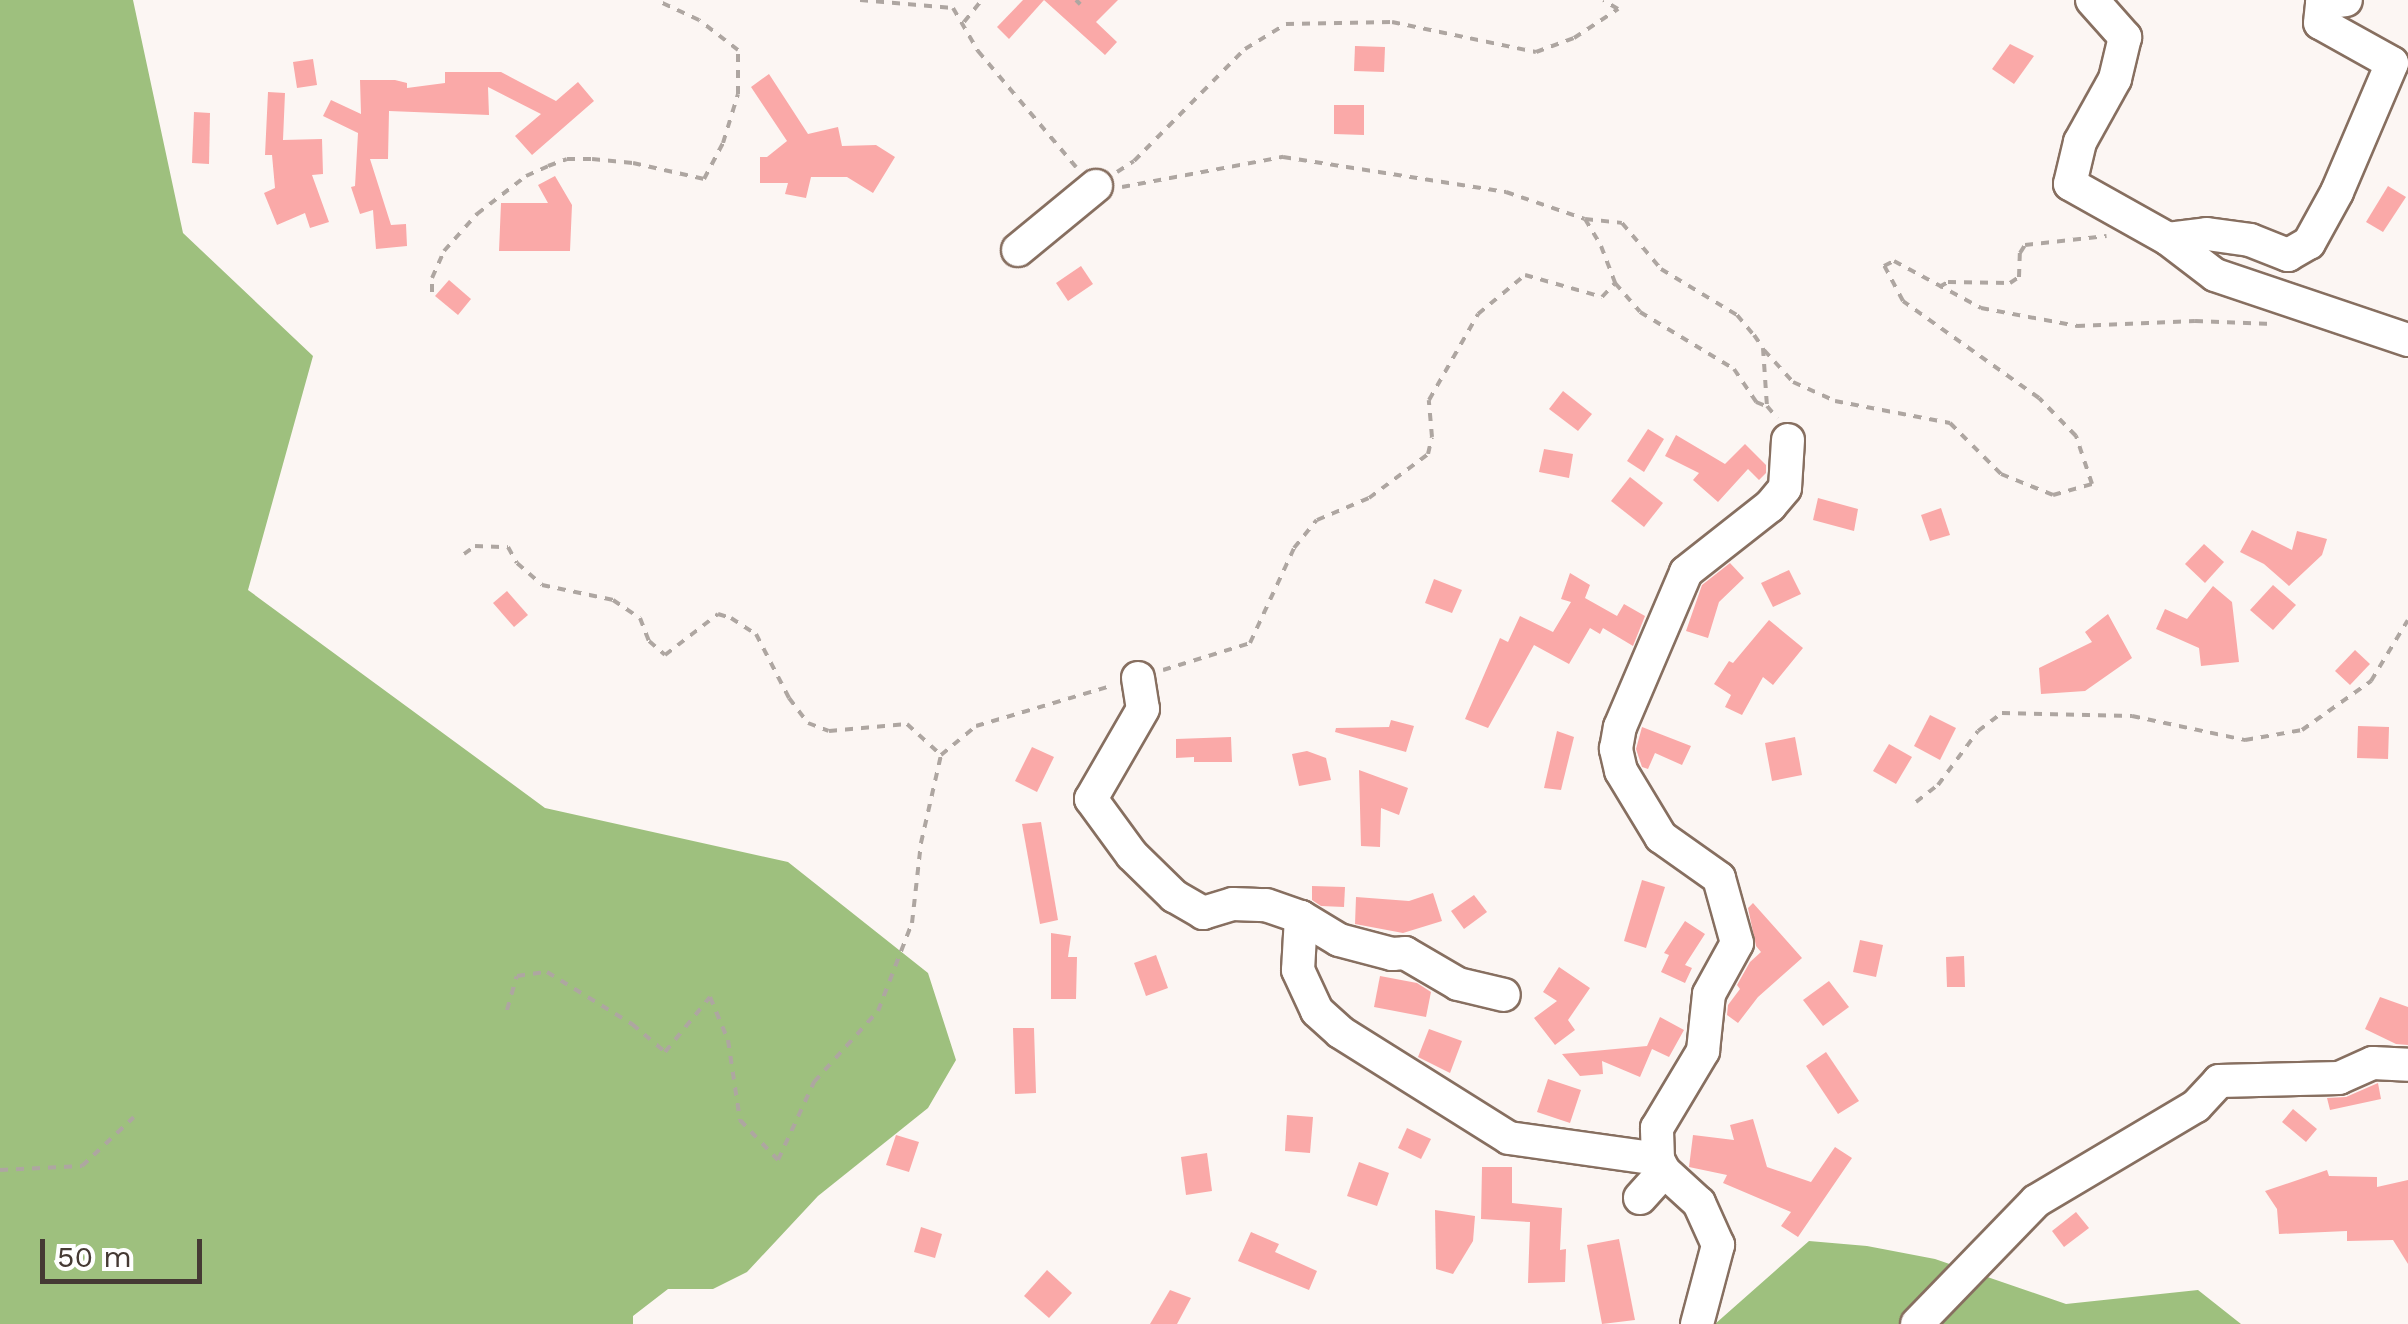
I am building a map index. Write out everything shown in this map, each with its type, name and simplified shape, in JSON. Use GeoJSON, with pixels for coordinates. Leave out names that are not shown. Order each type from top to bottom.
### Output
{"type":"FeatureCollection","features":[{"type":"Feature","properties":{"kind":"street"},"geometry":{"type":"LineString","coordinates":[[2092,0],[2125,38],[2115,78],[2080,142],[2070,184],[2168,238],[2215,275],[2408,340]]}},
{"type":"Feature","properties":{"kind":"street"},"geometry":{"type":"LineString","coordinates":[[2168,238],[2207,234],[2250,240],[2288,255],[2308,243],[2336,192],[2392,63],[2320,23],[2322,3],[2346,0]]}},
{"type":"Feature","properties":{"kind":"street"},"geometry":{"type":"LineString","coordinates":[[1018,250],[1096,186]]}},
{"type":"Feature","properties":{"kind":"street"},"geometry":{"type":"LineString","coordinates":[[1640,1198],[1661,1165],[1657,1128],[1703,1050],[1709,994],[1738,942],[1719,878],[1661,837],[1620,772],[1616,749],[1620,727],[1686,572],[1770,506],[1785,488],[1788,440]]}},
{"type":"Feature","properties":{"kind":"street"},"geometry":{"type":"LineString","coordinates":[[1138,678],[1143,709],[1090,799],[1132,855],[1174,896],[1203,913],[1233,904],[1266,904],[1301,917],[1339,940],[1392,954],[1405,952],[1458,984],[1504,995]]}},
{"type":"Feature","properties":{"kind":"street"},"geometry":{"type":"LineString","coordinates":[[1301,917],[1298,970],[1317,1011],[1340,1032],[1509,1138],[1661,1165],[1699,1203],[1718,1245],[1697,1324]]}},
{"type":"Feature","properties":{"kind":"street"},"geometry":{"type":"LineString","coordinates":[[1917,1324],[2036,1201],[2196,1106],[2219,1081],[2339,1078],[2372,1063],[2408,1065]]}},
{"type":"Feature","properties":{"kind":"path"},"geometry":{"type":"LineString","coordinates":[[432,292],[432,278],[444,251],[477,214],[526,176],[548,166],[567,159],[592,159],[704,179],[723,143],[738,94],[738,50],[698,20],[656,0]]}},
{"type":"Feature","properties":{"kind":"path"},"geometry":{"type":"LineString","coordinates":[[860,0],[953,8],[978,51],[1096,186],[1131,188],[1283,157],[1506,192],[1584,219],[1622,223],[1661,269],[1738,315],[1793,382],[1835,401],[1950,423],[2001,474],[2054,495],[2092,484],[2076,436],[2040,398],[1903,301],[1884,266],[1894,261],[1982,308],[2077,326],[2195,321],[2258,326],[2288,322],[2314,310]]}},
{"type":"Feature","properties":{"kind":"path"},"geometry":{"type":"LineString","coordinates":[[964,22],[982,0]]}},
{"type":"Feature","properties":{"kind":"path"},"geometry":{"type":"LineString","coordinates":[[1096,186],[1134,161],[1245,48],[1286,24],[1392,22],[1536,52],[1574,38],[1618,9],[1603,0]]}},
{"type":"Feature","properties":{"kind":"path"},"geometry":{"type":"LineString","coordinates":[[1584,219],[1602,246],[1615,283],[1640,312],[1734,369],[1756,402],[1768,406]]}},
{"type":"Feature","properties":{"kind":"path"},"geometry":{"type":"LineString","coordinates":[[1940,287],[1948,282],[2010,283],[2019,277],[2020,253],[2025,245],[2110,236]]}},
{"type":"Feature","properties":{"kind":"path"},"geometry":{"type":"LineString","coordinates":[[508,1010],[517,976],[546,972],[632,1024],[666,1052],[710,997],[728,1040],[740,1120],[778,1160],[814,1082],[878,1010],[912,923],[922,844],[941,755],[976,726],[1250,642],[1294,548],[1317,520],[1369,498],[1428,454],[1432,437],[1428,400],[1478,314],[1525,276],[1602,297],[1615,283]]}},
{"type":"Feature","properties":{"kind":"path"},"geometry":{"type":"LineString","coordinates":[[1763,348],[1768,406],[1788,440]]}},
{"type":"Feature","properties":{"kind":"path"},"geometry":{"type":"LineString","coordinates":[[464,554],[475,546],[508,547],[517,563],[542,585],[614,600],[640,618],[650,641],[665,655],[718,614],[731,618],[756,634],[789,698],[808,723],[829,731],[908,724],[941,755]]}},
{"type":"Feature","properties":{"kind":"path"},"geometry":{"type":"LineString","coordinates":[[1916,802],[1938,785],[1978,731],[2002,713],[2132,716],[2246,740],[2302,730],[2370,681],[2408,620]]}},
{"type":"Feature","properties":{"kind":"path"},"geometry":{"type":"LineString","coordinates":[[0,1170],[82,1166],[134,1117]]}},
{"type":"Feature","properties":{"kind":"green space"},"geometry":{"type":"Polygon","coordinates":[[[0,0],[133,0],[183,233],[313,356],[248,590],[545,808],[788,862],[928,973],[956,1060],[928,1108],[818,1196],[747,1272],[713,1289],[668,1289],[633,1316],[633,1324],[0,1324],[0,0]]]}},
{"type":"Feature","properties":{"kind":"green space"},"geometry":{"type":"Polygon","coordinates":[[[1809,1241],[1867,1246],[1935,1259],[2066,1304],[2198,1290],[2241,1324],[1715,1324],[1809,1241]]]}},
{"type":"Feature","properties":{"kind":"building"},"geometry":{"type":"Polygon","coordinates":[[[1023,0],[1044,0],[1009,39],[997,27],[1023,0]]]}},
{"type":"Feature","properties":{"kind":"building"},"geometry":{"type":"Polygon","coordinates":[[[1044,0],[1118,0],[1096,22],[1117,42],[1105,55],[1044,0]]]}},
{"type":"Feature","properties":{"kind":"building"},"geometry":{"type":"Polygon","coordinates":[[[2010,44],[2034,56],[2014,84],[1992,69],[2010,44]]]}},
{"type":"Feature","properties":{"kind":"building"},"geometry":{"type":"Polygon","coordinates":[[[1355,46],[1385,47],[1384,72],[1354,71],[1355,46]]]}},
{"type":"Feature","properties":{"kind":"building"},"geometry":{"type":"Polygon","coordinates":[[[313,59],[317,85],[297,88],[293,62],[313,59]]]}},
{"type":"Feature","properties":{"kind":"building"},"geometry":{"type":"Polygon","coordinates":[[[445,72],[501,72],[556,101],[578,82],[594,101],[532,155],[515,136],[541,114],[488,87],[489,115],[389,111],[388,159],[370,159],[391,225],[406,224],[407,246],[376,249],[373,210],[360,214],[351,187],[355,186],[358,133],[323,116],[331,100],[361,114],[360,80],[395,80],[407,83],[407,88],[445,83],[445,72]]]}},
{"type":"Feature","properties":{"kind":"building"},"geometry":{"type":"Polygon","coordinates":[[[769,74],[808,134],[838,127],[842,146],[876,145],[895,157],[873,193],[847,177],[811,177],[806,198],[785,194],[788,183],[760,183],[760,157],[767,157],[787,141],[751,87],[769,74]]]}},
{"type":"Feature","properties":{"kind":"building"},"geometry":{"type":"Polygon","coordinates":[[[268,92],[285,93],[283,140],[322,139],[323,174],[312,175],[329,222],[310,228],[305,213],[277,225],[264,193],[275,188],[272,155],[265,155],[268,92]]]}},
{"type":"Feature","properties":{"kind":"building"},"geometry":{"type":"Polygon","coordinates":[[[1334,105],[1364,105],[1364,135],[1334,134],[1334,105]]]}},
{"type":"Feature","properties":{"kind":"building"},"geometry":{"type":"Polygon","coordinates":[[[194,112],[210,113],[209,164],[192,163],[194,112]]]}},
{"type":"Feature","properties":{"kind":"building"},"geometry":{"type":"Polygon","coordinates":[[[555,176],[572,205],[570,251],[499,251],[501,203],[548,203],[538,185],[555,176]]]}},
{"type":"Feature","properties":{"kind":"building"},"geometry":{"type":"Polygon","coordinates":[[[2388,186],[2406,197],[2383,232],[2366,222],[2388,186]]]}},
{"type":"Feature","properties":{"kind":"building"},"geometry":{"type":"Polygon","coordinates":[[[1081,266],[1093,284],[1068,301],[1056,283],[1081,266]]]}},
{"type":"Feature","properties":{"kind":"building"},"geometry":{"type":"Polygon","coordinates":[[[449,280],[471,299],[458,315],[435,296],[449,280]]]}},
{"type":"Feature","properties":{"kind":"building"},"geometry":{"type":"Polygon","coordinates":[[[1563,391],[1592,414],[1578,431],[1549,409],[1563,391]]]}},
{"type":"Feature","properties":{"kind":"building"},"geometry":{"type":"Polygon","coordinates":[[[1648,429],[1664,439],[1644,472],[1627,461],[1648,429]]]}},
{"type":"Feature","properties":{"kind":"building"},"geometry":{"type":"Polygon","coordinates":[[[1676,435],[1725,464],[1745,444],[1766,465],[1766,473],[1759,480],[1748,469],[1718,502],[1693,480],[1699,473],[1665,456],[1676,435]]]}},
{"type":"Feature","properties":{"kind":"building"},"geometry":{"type":"Polygon","coordinates":[[[1544,449],[1573,454],[1569,478],[1539,472],[1544,449]]]}},
{"type":"Feature","properties":{"kind":"building"},"geometry":{"type":"Polygon","coordinates":[[[1630,477],[1663,503],[1644,527],[1611,501],[1630,477]]]}},
{"type":"Feature","properties":{"kind":"building"},"geometry":{"type":"Polygon","coordinates":[[[1818,498],[1858,509],[1854,531],[1813,520],[1818,498]]]}},
{"type":"Feature","properties":{"kind":"building"},"geometry":{"type":"Polygon","coordinates":[[[1941,508],[1950,535],[1930,541],[1921,515],[1941,508]]]}},
{"type":"Feature","properties":{"kind":"building"},"geometry":{"type":"Polygon","coordinates":[[[2252,530],[2292,550],[2297,531],[2327,539],[2322,555],[2289,586],[2264,564],[2240,552],[2252,530]]]}},
{"type":"Feature","properties":{"kind":"building"},"geometry":{"type":"Polygon","coordinates":[[[2204,544],[2224,562],[2205,583],[2185,564],[2204,544]]]}},
{"type":"Feature","properties":{"kind":"building"},"geometry":{"type":"Polygon","coordinates":[[[1730,563],[1744,578],[1719,602],[1708,638],[1686,631],[1702,585],[1730,563]]]}},
{"type":"Feature","properties":{"kind":"building"},"geometry":{"type":"Polygon","coordinates":[[[1789,570],[1801,594],[1773,607],[1761,583],[1789,570]]]}},
{"type":"Feature","properties":{"kind":"building"},"geometry":{"type":"Polygon","coordinates":[[[1570,573],[1590,585],[1585,598],[1617,616],[1624,604],[1645,616],[1633,646],[1603,628],[1600,634],[1590,628],[1569,664],[1534,645],[1488,728],[1465,719],[1500,638],[1508,642],[1520,616],[1553,632],[1571,602],[1561,599],[1570,573]]]}},
{"type":"Feature","properties":{"kind":"building"},"geometry":{"type":"Polygon","coordinates":[[[1434,579],[1462,590],[1452,613],[1425,603],[1434,579]]]}},
{"type":"Feature","properties":{"kind":"building"},"geometry":{"type":"Polygon","coordinates":[[[2273,585],[2296,605],[2273,630],[2250,610],[2273,585]]]}},
{"type":"Feature","properties":{"kind":"building"},"geometry":{"type":"Polygon","coordinates":[[[2213,586],[2232,602],[2239,662],[2201,666],[2199,648],[2156,629],[2165,609],[2187,619],[2213,586]]]}},
{"type":"Feature","properties":{"kind":"building"},"geometry":{"type":"Polygon","coordinates":[[[507,591],[528,615],[514,627],[493,603],[507,591]]]}},
{"type":"Feature","properties":{"kind":"building"},"geometry":{"type":"Polygon","coordinates":[[[2108,614],[2132,658],[2085,691],[2041,694],[2039,668],[2092,642],[2085,632],[2108,614]]]}},
{"type":"Feature","properties":{"kind":"building"},"geometry":{"type":"Polygon","coordinates":[[[1769,620],[1803,648],[1773,685],[1763,677],[1742,715],[1725,707],[1731,695],[1714,684],[1729,661],[1733,663],[1769,620]]]}},
{"type":"Feature","properties":{"kind":"building"},"geometry":{"type":"Polygon","coordinates":[[[2355,650],[2370,664],[2350,685],[2335,671],[2355,650]]]}},
{"type":"Feature","properties":{"kind":"building"},"geometry":{"type":"Polygon","coordinates":[[[1930,715],[1956,728],[1940,760],[1914,746],[1930,715]]]}},
{"type":"Feature","properties":{"kind":"building"},"geometry":{"type":"Polygon","coordinates":[[[1391,720],[1414,726],[1406,752],[1335,732],[1336,728],[1389,727],[1391,720]]]}},
{"type":"Feature","properties":{"kind":"building"},"geometry":{"type":"Polygon","coordinates":[[[2358,726],[2389,727],[2388,759],[2357,758],[2358,726]]]}},
{"type":"Feature","properties":{"kind":"building"},"geometry":{"type":"Polygon","coordinates":[[[1642,727],[1691,746],[1682,765],[1655,753],[1648,769],[1642,767],[1636,749],[1642,727]]]}},
{"type":"Feature","properties":{"kind":"building"},"geometry":{"type":"Polygon","coordinates":[[[1557,731],[1574,737],[1561,790],[1544,788],[1557,731]]]}},
{"type":"Feature","properties":{"kind":"building"},"geometry":{"type":"Polygon","coordinates":[[[1231,737],[1232,762],[1176,758],[1176,739],[1231,737]]]}},
{"type":"Feature","properties":{"kind":"building"},"geometry":{"type":"Polygon","coordinates":[[[1795,737],[1802,775],[1772,781],[1765,743],[1795,737]]]}},
{"type":"Feature","properties":{"kind":"building"},"geometry":{"type":"Polygon","coordinates":[[[1889,744],[1912,757],[1896,784],[1873,771],[1889,744]]]}},
{"type":"Feature","properties":{"kind":"building"},"geometry":{"type":"Polygon","coordinates":[[[1032,747],[1054,757],[1037,792],[1015,781],[1032,747]]]}},
{"type":"Feature","properties":{"kind":"building"},"geometry":{"type":"Polygon","coordinates":[[[1307,751],[1326,758],[1331,780],[1299,786],[1292,754],[1307,751]]]}},
{"type":"Feature","properties":{"kind":"building"},"geometry":{"type":"Polygon","coordinates":[[[1359,770],[1408,788],[1399,815],[1381,808],[1380,847],[1361,846],[1359,770]]]}},
{"type":"Feature","properties":{"kind":"building"},"geometry":{"type":"Polygon","coordinates":[[[1041,822],[1058,920],[1040,924],[1022,824],[1041,822]]]}},
{"type":"Feature","properties":{"kind":"building"},"geometry":{"type":"Polygon","coordinates":[[[1642,880],[1665,887],[1646,948],[1624,941],[1642,880]]]}},
{"type":"Feature","properties":{"kind":"building"},"geometry":{"type":"Polygon","coordinates":[[[1312,886],[1345,887],[1344,907],[1321,906],[1312,900],[1312,886]]]}},
{"type":"Feature","properties":{"kind":"building"},"geometry":{"type":"Polygon","coordinates":[[[1433,893],[1442,921],[1403,933],[1355,924],[1356,897],[1409,901],[1433,893]]]}},
{"type":"Feature","properties":{"kind":"building"},"geometry":{"type":"Polygon","coordinates":[[[1474,895],[1487,912],[1464,929],[1451,911],[1474,895]]]}},
{"type":"Feature","properties":{"kind":"building"},"geometry":{"type":"Polygon","coordinates":[[[1753,903],[1802,958],[1758,997],[1738,1023],[1727,1015],[1728,1005],[1740,989],[1737,985],[1750,962],[1761,952],[1756,946],[1748,908],[1753,903]]]}},
{"type":"Feature","properties":{"kind":"building"},"geometry":{"type":"Polygon","coordinates":[[[1685,921],[1705,934],[1685,965],[1692,968],[1685,983],[1661,972],[1669,955],[1664,953],[1685,921]]]}},
{"type":"Feature","properties":{"kind":"building"},"geometry":{"type":"Polygon","coordinates":[[[1051,933],[1071,936],[1068,957],[1077,957],[1076,999],[1051,999],[1051,933]]]}},
{"type":"Feature","properties":{"kind":"building"},"geometry":{"type":"Polygon","coordinates":[[[1860,940],[1883,945],[1876,977],[1853,972],[1860,940]]]}},
{"type":"Feature","properties":{"kind":"building"},"geometry":{"type":"Polygon","coordinates":[[[1156,955],[1168,988],[1146,996],[1134,963],[1156,955]]]}},
{"type":"Feature","properties":{"kind":"building"},"geometry":{"type":"Polygon","coordinates":[[[1964,956],[1965,987],[1947,987],[1946,957],[1964,956]]]}},
{"type":"Feature","properties":{"kind":"building"},"geometry":{"type":"Polygon","coordinates":[[[1559,967],[1590,988],[1568,1020],[1575,1030],[1555,1045],[1534,1018],[1557,1001],[1543,992],[1559,967]]]}},
{"type":"Feature","properties":{"kind":"building"},"geometry":{"type":"Polygon","coordinates":[[[1380,976],[1417,983],[1431,992],[1426,1017],[1374,1007],[1380,976]]]}},
{"type":"Feature","properties":{"kind":"building"},"geometry":{"type":"Polygon","coordinates":[[[1829,981],[1849,1007],[1823,1026],[1803,1000],[1829,981]]]}},
{"type":"Feature","properties":{"kind":"building"},"geometry":{"type":"Polygon","coordinates":[[[2380,997],[2408,1007],[2408,1045],[2396,1044],[2365,1029],[2380,997]]]}},
{"type":"Feature","properties":{"kind":"building"},"geometry":{"type":"Polygon","coordinates":[[[1660,1017],[1684,1030],[1669,1057],[1652,1049],[1640,1077],[1602,1061],[1603,1074],[1580,1076],[1562,1054],[1647,1046],[1660,1017]]]}},
{"type":"Feature","properties":{"kind":"building"},"geometry":{"type":"Polygon","coordinates":[[[1013,1028],[1034,1028],[1036,1093],[1015,1094],[1013,1028]]]}},
{"type":"Feature","properties":{"kind":"building"},"geometry":{"type":"Polygon","coordinates":[[[1429,1029],[1462,1041],[1450,1073],[1418,1057],[1429,1029]]]}},
{"type":"Feature","properties":{"kind":"building"},"geometry":{"type":"Polygon","coordinates":[[[1826,1052],[1859,1101],[1838,1114],[1806,1066],[1826,1052]]]}},
{"type":"Feature","properties":{"kind":"building"},"geometry":{"type":"Polygon","coordinates":[[[1548,1079],[1581,1090],[1570,1123],[1537,1112],[1548,1079]]]}},
{"type":"Feature","properties":{"kind":"building"},"geometry":{"type":"Polygon","coordinates":[[[2378,1083],[2381,1099],[2330,1110],[2327,1098],[2346,1097],[2378,1083]]]}},
{"type":"Feature","properties":{"kind":"building"},"geometry":{"type":"Polygon","coordinates":[[[2293,1109],[2317,1129],[2306,1142],[2282,1122],[2293,1109]]]}},
{"type":"Feature","properties":{"kind":"building"},"geometry":{"type":"Polygon","coordinates":[[[1287,1115],[1313,1117],[1310,1153],[1285,1151],[1287,1115]]]}},
{"type":"Feature","properties":{"kind":"building"},"geometry":{"type":"Polygon","coordinates":[[[1753,1119],[1767,1167],[1811,1182],[1835,1147],[1852,1158],[1798,1237],[1781,1226],[1791,1212],[1723,1183],[1727,1175],[1689,1167],[1693,1135],[1734,1140],[1730,1125],[1753,1119]]]}},
{"type":"Feature","properties":{"kind":"building"},"geometry":{"type":"Polygon","coordinates":[[[1407,1128],[1431,1139],[1421,1159],[1398,1148],[1407,1128]]]}},
{"type":"Feature","properties":{"kind":"building"},"geometry":{"type":"Polygon","coordinates":[[[896,1135],[919,1142],[909,1172],[886,1165],[896,1135]]]}},
{"type":"Feature","properties":{"kind":"building"},"geometry":{"type":"Polygon","coordinates":[[[1207,1153],[1212,1191],[1186,1195],[1181,1157],[1207,1153]]]}},
{"type":"Feature","properties":{"kind":"building"},"geometry":{"type":"Polygon","coordinates":[[[1359,1162],[1389,1173],[1377,1206],[1347,1196],[1359,1162]]]}},
{"type":"Feature","properties":{"kind":"building"},"geometry":{"type":"Polygon","coordinates":[[[1482,1167],[1512,1167],[1512,1203],[1562,1208],[1560,1250],[1566,1249],[1565,1282],[1528,1283],[1530,1222],[1481,1219],[1482,1167]]]}},
{"type":"Feature","properties":{"kind":"building"},"geometry":{"type":"Polygon","coordinates":[[[2327,1170],[2329,1176],[2377,1177],[2377,1187],[2408,1180],[2408,1264],[2393,1240],[2347,1241],[2347,1231],[2279,1234],[2277,1209],[2265,1191],[2327,1170]]]}},
{"type":"Feature","properties":{"kind":"building"},"geometry":{"type":"Polygon","coordinates":[[[1435,1210],[1475,1216],[1473,1241],[1453,1274],[1436,1269],[1435,1210]]]}},
{"type":"Feature","properties":{"kind":"building"},"geometry":{"type":"Polygon","coordinates":[[[2076,1212],[2089,1228],[2064,1247],[2052,1231],[2076,1212]]]}},
{"type":"Feature","properties":{"kind":"building"},"geometry":{"type":"Polygon","coordinates":[[[921,1227],[942,1234],[935,1258],[914,1252],[921,1227]]]}},
{"type":"Feature","properties":{"kind":"building"},"geometry":{"type":"Polygon","coordinates":[[[1251,1232],[1279,1244],[1275,1252],[1317,1271],[1309,1290],[1238,1261],[1251,1232]]]}},
{"type":"Feature","properties":{"kind":"building"},"geometry":{"type":"Polygon","coordinates":[[[1619,1239],[1635,1320],[1602,1324],[1587,1245],[1619,1239]]]}},
{"type":"Feature","properties":{"kind":"building"},"geometry":{"type":"Polygon","coordinates":[[[1047,1270],[1072,1293],[1049,1318],[1024,1296],[1047,1270]]]}},
{"type":"Feature","properties":{"kind":"building"},"geometry":{"type":"Polygon","coordinates":[[[1170,1290],[1191,1298],[1177,1324],[1150,1324],[1170,1290]]]}}]}
